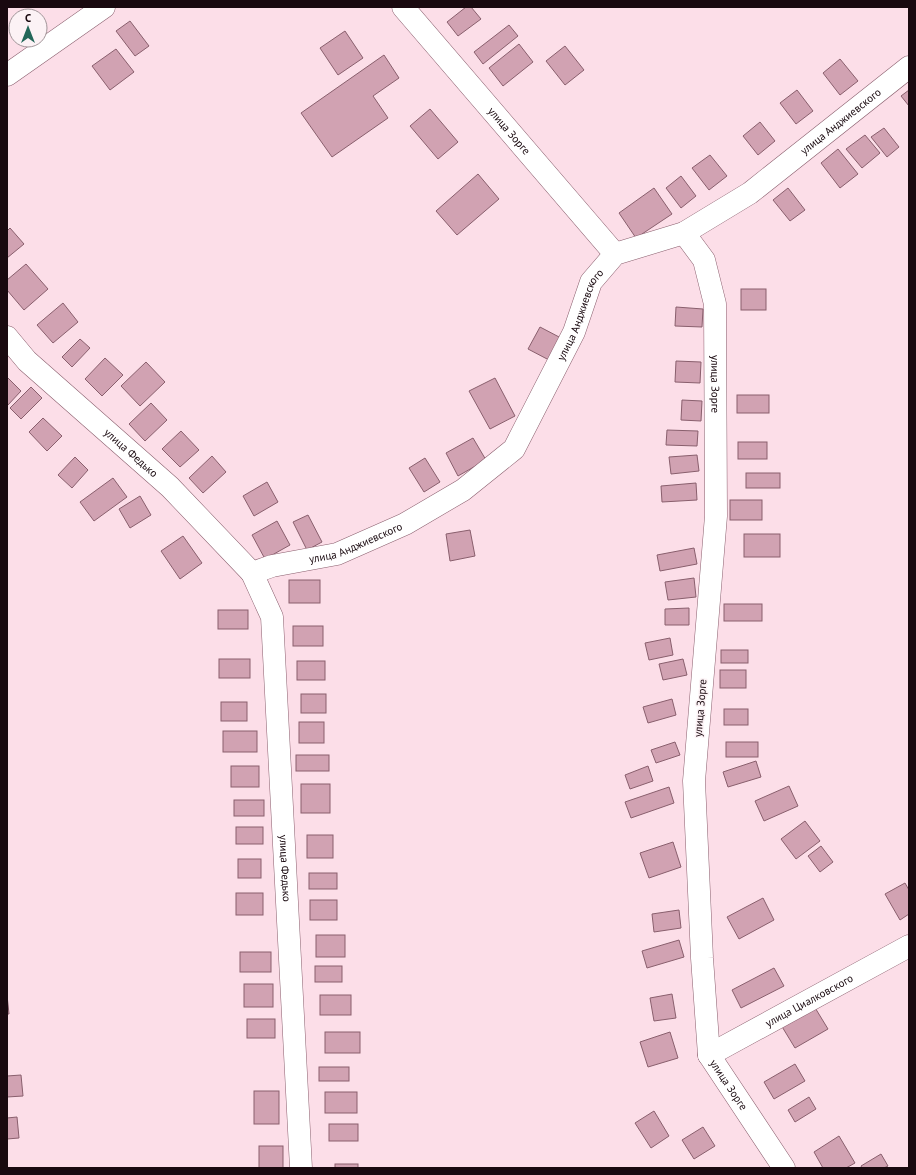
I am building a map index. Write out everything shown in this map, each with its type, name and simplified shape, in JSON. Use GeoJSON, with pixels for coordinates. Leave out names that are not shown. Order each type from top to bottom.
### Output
{"type":"FeatureCollection","features":[{"type":"Feature","properties":{"kind":"street"},"geometry":{"type":"LineString","coordinates":[[7,75],[104,7]]}},
{"type":"Feature","properties":{"kind":"street","name":"улица Зорге"},"geometry":{"type":"LineString","coordinates":[[403,7],[615,254]]}},
{"type":"Feature","properties":{"kind":"street","name":"улица Анджиевского"},"geometry":{"type":"LineString","coordinates":[[262,570],[337,554],[405,524],[464,490],[514,449],[574,332],[592,282],[615,254],[684,233],[750,193],[909,67]]}},
{"type":"Feature","properties":{"kind":"street","name":"улица Зорге"},"geometry":{"type":"LineString","coordinates":[[684,233],[704,260],[715,304],[716,516],[694,781],[702,958],[709,1055],[784,1168]]}},
{"type":"Feature","properties":{"kind":"street","name":"улица Федько"},"geometry":{"type":"LineString","coordinates":[[7,337],[27,361],[170,486],[262,570],[272,617],[301,1168]]}},
{"type":"Feature","properties":{"kind":"street","name":"улица Циалковского"},"geometry":{"type":"LineString","coordinates":[[709,1055],[909,946]]}},
{"type":"Feature","properties":{"kind":"building"},"geometry":{"type":"Polygon","coordinates":[[[466,7],[471,7],[481,19],[458,36],[447,22],[466,7]]]}},
{"type":"Feature","properties":{"kind":"building"},"geometry":{"type":"Polygon","coordinates":[[[130,21],[149,46],[135,56],[116,31],[130,21]]]}},
{"type":"Feature","properties":{"kind":"building"},"geometry":{"type":"Polygon","coordinates":[[[509,25],[518,36],[483,64],[474,52],[509,25]]]}},
{"type":"Feature","properties":{"kind":"building"},"geometry":{"type":"Polygon","coordinates":[[[345,31],[363,58],[338,75],[320,48],[345,31]]]}},
{"type":"Feature","properties":{"kind":"building"},"geometry":{"type":"Polygon","coordinates":[[[519,44],[533,62],[503,86],[489,68],[519,44]]]}},
{"type":"Feature","properties":{"kind":"building"},"geometry":{"type":"Polygon","coordinates":[[[565,46],[584,70],[565,85],[546,61],[565,46]]]}},
{"type":"Feature","properties":{"kind":"building"},"geometry":{"type":"Polygon","coordinates":[[[116,49],[134,72],[110,90],[92,66],[116,49]]]}},
{"type":"Feature","properties":{"kind":"building"},"geometry":{"type":"Polygon","coordinates":[[[384,55],[399,78],[373,96],[388,118],[332,157],[301,113],[384,55]]]}},
{"type":"Feature","properties":{"kind":"building"},"geometry":{"type":"Polygon","coordinates":[[[840,59],[858,81],[840,95],[823,73],[840,59]]]}},
{"type":"Feature","properties":{"kind":"building"},"geometry":{"type":"Polygon","coordinates":[[[797,90],[813,111],[796,124],[780,103],[797,90]]]}},
{"type":"Feature","properties":{"kind":"building"},"geometry":{"type":"Polygon","coordinates":[[[909,90],[909,106],[901,96],[909,90]]]}},
{"type":"Feature","properties":{"kind":"building"},"geometry":{"type":"Polygon","coordinates":[[[430,109],[458,142],[438,159],[410,126],[430,109]]]}},
{"type":"Feature","properties":{"kind":"building"},"geometry":{"type":"Polygon","coordinates":[[[760,122],[775,141],[758,155],[743,136],[760,122]]]}},
{"type":"Feature","properties":{"kind":"building"},"geometry":{"type":"Polygon","coordinates":[[[884,128],[899,147],[887,157],[871,137],[884,128]]]}},
{"type":"Feature","properties":{"kind":"building"},"geometry":{"type":"Polygon","coordinates":[[[865,135],[880,153],[862,168],[846,149],[865,135]]]}},
{"type":"Feature","properties":{"kind":"building"},"geometry":{"type":"Polygon","coordinates":[[[838,149],[858,174],[840,188],[821,163],[838,149]]]}},
{"type":"Feature","properties":{"kind":"building"},"geometry":{"type":"Polygon","coordinates":[[[710,155],[727,176],[709,190],[692,168],[710,155]]]}},
{"type":"Feature","properties":{"kind":"building"},"geometry":{"type":"Polygon","coordinates":[[[478,174],[499,199],[457,235],[436,211],[478,174]]]}},
{"type":"Feature","properties":{"kind":"building"},"geometry":{"type":"Polygon","coordinates":[[[681,176],[696,196],[681,208],[666,188],[681,176]]]}},
{"type":"Feature","properties":{"kind":"building"},"geometry":{"type":"Polygon","coordinates":[[[654,188],[672,214],[636,238],[619,213],[654,188]]]}},
{"type":"Feature","properties":{"kind":"building"},"geometry":{"type":"Polygon","coordinates":[[[788,188],[805,210],[790,221],[773,200],[788,188]]]}},
{"type":"Feature","properties":{"kind":"building"},"geometry":{"type":"Polygon","coordinates":[[[10,228],[24,244],[7,258],[7,231],[10,228]]]}},
{"type":"Feature","properties":{"kind":"building"},"geometry":{"type":"Polygon","coordinates":[[[26,264],[48,289],[24,310],[7,290],[7,280],[26,264]]]}},
{"type":"Feature","properties":{"kind":"building"},"geometry":{"type":"Polygon","coordinates":[[[741,289],[766,289],[766,310],[741,310],[741,289]]]}},
{"type":"Feature","properties":{"kind":"building"},"geometry":{"type":"Polygon","coordinates":[[[63,303],[78,322],[53,343],[37,325],[63,303]]]}},
{"type":"Feature","properties":{"kind":"building"},"geometry":{"type":"Polygon","coordinates":[[[676,307],[703,309],[702,327],[675,326],[676,307]]]}},
{"type":"Feature","properties":{"kind":"building"},"geometry":{"type":"Polygon","coordinates":[[[540,327],[561,338],[549,360],[528,349],[540,327]]]}},
{"type":"Feature","properties":{"kind":"building"},"geometry":{"type":"Polygon","coordinates":[[[80,339],[90,348],[72,367],[62,357],[80,339]]]}},
{"type":"Feature","properties":{"kind":"building"},"geometry":{"type":"Polygon","coordinates":[[[105,358],[123,375],[102,396],[85,379],[105,358]]]}},
{"type":"Feature","properties":{"kind":"building"},"geometry":{"type":"Polygon","coordinates":[[[676,361],[701,362],[700,383],[675,382],[676,361]]]}},
{"type":"Feature","properties":{"kind":"building"},"geometry":{"type":"Polygon","coordinates":[[[146,362],[165,382],[140,406],[121,386],[146,362]]]}},
{"type":"Feature","properties":{"kind":"building"},"geometry":{"type":"Polygon","coordinates":[[[7,377],[21,391],[7,406],[7,377]]]}},
{"type":"Feature","properties":{"kind":"building"},"geometry":{"type":"Polygon","coordinates":[[[495,378],[515,416],[490,429],[469,391],[495,378]]]}},
{"type":"Feature","properties":{"kind":"building"},"geometry":{"type":"Polygon","coordinates":[[[31,387],[42,398],[21,419],[10,408],[31,387]]]}},
{"type":"Feature","properties":{"kind":"building"},"geometry":{"type":"Polygon","coordinates":[[[737,395],[769,395],[769,413],[737,413],[737,395]]]}},
{"type":"Feature","properties":{"kind":"building"},"geometry":{"type":"Polygon","coordinates":[[[682,400],[702,401],[701,421],[681,420],[682,400]]]}},
{"type":"Feature","properties":{"kind":"building"},"geometry":{"type":"Polygon","coordinates":[[[151,403],[167,420],[145,441],[129,424],[151,403]]]}},
{"type":"Feature","properties":{"kind":"building"},"geometry":{"type":"Polygon","coordinates":[[[43,418],[62,436],[47,451],[29,432],[43,418]]]}},
{"type":"Feature","properties":{"kind":"building"},"geometry":{"type":"Polygon","coordinates":[[[667,430],[698,431],[697,446],[666,445],[667,430]]]}},
{"type":"Feature","properties":{"kind":"building"},"geometry":{"type":"Polygon","coordinates":[[[181,431],[199,450],[180,467],[162,449],[181,431]]]}},
{"type":"Feature","properties":{"kind":"building"},"geometry":{"type":"Polygon","coordinates":[[[473,438],[486,460],[458,476],[446,453],[473,438]]]}},
{"type":"Feature","properties":{"kind":"building"},"geometry":{"type":"Polygon","coordinates":[[[738,442],[767,442],[767,459],[738,459],[738,442]]]}},
{"type":"Feature","properties":{"kind":"building"},"geometry":{"type":"Polygon","coordinates":[[[697,455],[699,471],[671,474],[669,457],[697,455]]]}},
{"type":"Feature","properties":{"kind":"building"},"geometry":{"type":"Polygon","coordinates":[[[212,456],[226,472],[203,493],[189,478],[212,456]]]}},
{"type":"Feature","properties":{"kind":"building"},"geometry":{"type":"Polygon","coordinates":[[[75,457],[88,470],[72,488],[58,475],[75,457]]]}},
{"type":"Feature","properties":{"kind":"building"},"geometry":{"type":"Polygon","coordinates":[[[425,458],[440,482],[424,492],[409,468],[425,458]]]}},
{"type":"Feature","properties":{"kind":"building"},"geometry":{"type":"Polygon","coordinates":[[[746,473],[780,473],[780,488],[746,488],[746,473]]]}},
{"type":"Feature","properties":{"kind":"building"},"geometry":{"type":"Polygon","coordinates":[[[113,478],[127,497],[94,521],[80,502],[113,478]]]}},
{"type":"Feature","properties":{"kind":"building"},"geometry":{"type":"Polygon","coordinates":[[[267,482],[278,502],[254,516],[243,496],[267,482]]]}},
{"type":"Feature","properties":{"kind":"building"},"geometry":{"type":"Polygon","coordinates":[[[696,483],[697,500],[662,502],[661,486],[696,483]]]}},
{"type":"Feature","properties":{"kind":"building"},"geometry":{"type":"Polygon","coordinates":[[[140,496],[151,515],[130,528],[119,509],[140,496]]]}},
{"type":"Feature","properties":{"kind":"building"},"geometry":{"type":"Polygon","coordinates":[[[730,500],[762,500],[762,520],[730,520],[730,500]]]}},
{"type":"Feature","properties":{"kind":"building"},"geometry":{"type":"Polygon","coordinates":[[[308,515],[322,542],[307,550],[293,522],[308,515]]]}},
{"type":"Feature","properties":{"kind":"building"},"geometry":{"type":"Polygon","coordinates":[[[277,521],[290,545],[265,559],[252,535],[277,521]]]}},
{"type":"Feature","properties":{"kind":"building"},"geometry":{"type":"Polygon","coordinates":[[[470,530],[475,556],[450,561],[446,534],[470,530]]]}},
{"type":"Feature","properties":{"kind":"building"},"geometry":{"type":"Polygon","coordinates":[[[744,534],[780,534],[780,557],[744,557],[744,534]]]}},
{"type":"Feature","properties":{"kind":"building"},"geometry":{"type":"Polygon","coordinates":[[[183,536],[202,563],[180,579],[161,551],[183,536]]]}},
{"type":"Feature","properties":{"kind":"building"},"geometry":{"type":"Polygon","coordinates":[[[694,548],[697,564],[660,571],[657,555],[694,548]]]}},
{"type":"Feature","properties":{"kind":"building"},"geometry":{"type":"Polygon","coordinates":[[[694,578],[696,597],[668,600],[665,582],[694,578]]]}},
{"type":"Feature","properties":{"kind":"building"},"geometry":{"type":"Polygon","coordinates":[[[289,580],[320,580],[320,603],[289,603],[289,580]]]}},
{"type":"Feature","properties":{"kind":"building"},"geometry":{"type":"Polygon","coordinates":[[[724,604],[762,604],[762,621],[724,621],[724,604]]]}},
{"type":"Feature","properties":{"kind":"building"},"geometry":{"type":"Polygon","coordinates":[[[689,608],[689,625],[665,625],[665,609],[689,608]]]}},
{"type":"Feature","properties":{"kind":"building"},"geometry":{"type":"Polygon","coordinates":[[[218,610],[248,610],[248,629],[218,629],[218,610]]]}},
{"type":"Feature","properties":{"kind":"building"},"geometry":{"type":"Polygon","coordinates":[[[293,626],[323,626],[323,646],[293,646],[293,626]]]}},
{"type":"Feature","properties":{"kind":"building"},"geometry":{"type":"Polygon","coordinates":[[[670,638],[673,655],[649,660],[645,643],[670,638]]]}},
{"type":"Feature","properties":{"kind":"building"},"geometry":{"type":"Polygon","coordinates":[[[721,650],[748,650],[748,663],[721,663],[721,650]]]}},
{"type":"Feature","properties":{"kind":"building"},"geometry":{"type":"Polygon","coordinates":[[[219,659],[250,659],[250,678],[219,678],[219,659]]]}},
{"type":"Feature","properties":{"kind":"building"},"geometry":{"type":"Polygon","coordinates":[[[683,659],[687,675],[663,680],[659,664],[683,659]]]}},
{"type":"Feature","properties":{"kind":"building"},"geometry":{"type":"Polygon","coordinates":[[[297,661],[325,661],[325,680],[297,680],[297,661]]]}},
{"type":"Feature","properties":{"kind":"building"},"geometry":{"type":"Polygon","coordinates":[[[720,670],[746,670],[746,688],[720,688],[720,670]]]}},
{"type":"Feature","properties":{"kind":"building"},"geometry":{"type":"Polygon","coordinates":[[[301,694],[326,694],[326,713],[301,713],[301,694]]]}},
{"type":"Feature","properties":{"kind":"building"},"geometry":{"type":"Polygon","coordinates":[[[672,699],[676,715],[648,723],[643,707],[672,699]]]}},
{"type":"Feature","properties":{"kind":"building"},"geometry":{"type":"Polygon","coordinates":[[[221,702],[247,702],[247,721],[221,721],[221,702]]]}},
{"type":"Feature","properties":{"kind":"building"},"geometry":{"type":"Polygon","coordinates":[[[724,709],[748,709],[748,725],[724,725],[724,709]]]}},
{"type":"Feature","properties":{"kind":"building"},"geometry":{"type":"Polygon","coordinates":[[[299,722],[324,722],[324,743],[299,743],[299,722]]]}},
{"type":"Feature","properties":{"kind":"building"},"geometry":{"type":"Polygon","coordinates":[[[223,731],[257,731],[257,752],[223,752],[223,731]]]}},
{"type":"Feature","properties":{"kind":"building"},"geometry":{"type":"Polygon","coordinates":[[[675,742],[680,755],[656,763],[651,750],[675,742]]]}},
{"type":"Feature","properties":{"kind":"building"},"geometry":{"type":"Polygon","coordinates":[[[726,742],[758,742],[758,757],[726,757],[726,742]]]}},
{"type":"Feature","properties":{"kind":"building"},"geometry":{"type":"Polygon","coordinates":[[[296,755],[329,755],[329,771],[296,771],[296,755]]]}},
{"type":"Feature","properties":{"kind":"building"},"geometry":{"type":"Polygon","coordinates":[[[756,761],[761,777],[728,787],[723,772],[756,761]]]}},
{"type":"Feature","properties":{"kind":"building"},"geometry":{"type":"Polygon","coordinates":[[[231,766],[259,766],[259,787],[231,787],[231,766]]]}},
{"type":"Feature","properties":{"kind":"building"},"geometry":{"type":"Polygon","coordinates":[[[648,766],[653,781],[630,789],[625,775],[648,766]]]}},
{"type":"Feature","properties":{"kind":"building"},"geometry":{"type":"Polygon","coordinates":[[[301,784],[330,784],[330,813],[301,813],[301,784]]]}},
{"type":"Feature","properties":{"kind":"building"},"geometry":{"type":"Polygon","coordinates":[[[789,786],[798,806],[764,821],[755,801],[789,786]]]}},
{"type":"Feature","properties":{"kind":"building"},"geometry":{"type":"Polygon","coordinates":[[[669,787],[674,803],[631,818],[625,802],[669,787]]]}},
{"type":"Feature","properties":{"kind":"building"},"geometry":{"type":"Polygon","coordinates":[[[234,800],[264,800],[264,816],[234,816],[234,800]]]}},
{"type":"Feature","properties":{"kind":"building"},"geometry":{"type":"Polygon","coordinates":[[[805,821],[820,841],[796,859],[781,839],[805,821]]]}},
{"type":"Feature","properties":{"kind":"building"},"geometry":{"type":"Polygon","coordinates":[[[236,827],[263,827],[263,844],[236,844],[236,827]]]}},
{"type":"Feature","properties":{"kind":"building"},"geometry":{"type":"Polygon","coordinates":[[[307,835],[333,835],[333,858],[307,858],[307,835]]]}},
{"type":"Feature","properties":{"kind":"building"},"geometry":{"type":"Polygon","coordinates":[[[673,842],[681,867],[649,878],[640,853],[673,842]]]}},
{"type":"Feature","properties":{"kind":"building"},"geometry":{"type":"Polygon","coordinates":[[[821,846],[833,862],[820,872],[808,856],[821,846]]]}},
{"type":"Feature","properties":{"kind":"building"},"geometry":{"type":"Polygon","coordinates":[[[238,859],[261,859],[261,878],[238,878],[238,859]]]}},
{"type":"Feature","properties":{"kind":"building"},"geometry":{"type":"Polygon","coordinates":[[[309,873],[337,873],[337,889],[309,889],[309,873]]]}},
{"type":"Feature","properties":{"kind":"building"},"geometry":{"type":"Polygon","coordinates":[[[905,883],[909,890],[909,914],[900,920],[885,894],[905,883]]]}},
{"type":"Feature","properties":{"kind":"building"},"geometry":{"type":"Polygon","coordinates":[[[236,893],[263,893],[263,915],[236,915],[236,893]]]}},
{"type":"Feature","properties":{"kind":"building"},"geometry":{"type":"Polygon","coordinates":[[[763,898],[774,920],[739,939],[727,917],[763,898]]]}},
{"type":"Feature","properties":{"kind":"building"},"geometry":{"type":"Polygon","coordinates":[[[310,900],[337,900],[337,920],[310,920],[310,900]]]}},
{"type":"Feature","properties":{"kind":"building"},"geometry":{"type":"Polygon","coordinates":[[[679,910],[681,928],[654,932],[652,914],[679,910]]]}},
{"type":"Feature","properties":{"kind":"building"},"geometry":{"type":"Polygon","coordinates":[[[316,935],[345,935],[345,957],[316,957],[316,935]]]}},
{"type":"Feature","properties":{"kind":"building"},"geometry":{"type":"Polygon","coordinates":[[[679,940],[684,957],[647,968],[642,951],[679,940]]]}},
{"type":"Feature","properties":{"kind":"building"},"geometry":{"type":"Polygon","coordinates":[[[240,952],[271,952],[271,972],[240,972],[240,952]]]}},
{"type":"Feature","properties":{"kind":"building"},"geometry":{"type":"Polygon","coordinates":[[[315,966],[342,966],[342,982],[315,982],[315,966]]]}},
{"type":"Feature","properties":{"kind":"building"},"geometry":{"type":"Polygon","coordinates":[[[774,968],[784,986],[741,1008],[732,990],[774,968]]]}},
{"type":"Feature","properties":{"kind":"building"},"geometry":{"type":"Polygon","coordinates":[[[244,984],[273,984],[273,1007],[244,1007],[244,984]]]}},
{"type":"Feature","properties":{"kind":"building"},"geometry":{"type":"Polygon","coordinates":[[[672,994],[676,1018],[654,1021],[650,998],[672,994]]]}},
{"type":"Feature","properties":{"kind":"building"},"geometry":{"type":"Polygon","coordinates":[[[7,995],[9,1014],[7,1014],[7,995]]]}},
{"type":"Feature","properties":{"kind":"building"},"geometry":{"type":"Polygon","coordinates":[[[320,995],[351,995],[351,1015],[320,1015],[320,995]]]}},
{"type":"Feature","properties":{"kind":"building"},"geometry":{"type":"Polygon","coordinates":[[[814,1006],[828,1029],[795,1048],[781,1025],[814,1006]]]}},
{"type":"Feature","properties":{"kind":"building"},"geometry":{"type":"Polygon","coordinates":[[[247,1019],[275,1019],[275,1038],[247,1038],[247,1019]]]}},
{"type":"Feature","properties":{"kind":"building"},"geometry":{"type":"Polygon","coordinates":[[[325,1032],[360,1032],[360,1053],[325,1053],[325,1032]]]}},
{"type":"Feature","properties":{"kind":"building"},"geometry":{"type":"Polygon","coordinates":[[[670,1032],[678,1058],[648,1067],[640,1042],[670,1032]]]}},
{"type":"Feature","properties":{"kind":"building"},"geometry":{"type":"Polygon","coordinates":[[[795,1064],[805,1081],[774,1099],[764,1082],[795,1064]]]}},
{"type":"Feature","properties":{"kind":"building"},"geometry":{"type":"Polygon","coordinates":[[[319,1067],[349,1067],[349,1081],[319,1081],[319,1067]]]}},
{"type":"Feature","properties":{"kind":"building"},"geometry":{"type":"Polygon","coordinates":[[[21,1075],[23,1096],[7,1097],[7,1076],[21,1075]]]}},
{"type":"Feature","properties":{"kind":"building"},"geometry":{"type":"Polygon","coordinates":[[[254,1091],[279,1091],[279,1124],[254,1124],[254,1091]]]}},
{"type":"Feature","properties":{"kind":"building"},"geometry":{"type":"Polygon","coordinates":[[[325,1092],[357,1092],[357,1113],[325,1113],[325,1092]]]}},
{"type":"Feature","properties":{"kind":"building"},"geometry":{"type":"Polygon","coordinates":[[[809,1097],[816,1109],[795,1122],[788,1110],[809,1097]]]}},
{"type":"Feature","properties":{"kind":"building"},"geometry":{"type":"Polygon","coordinates":[[[654,1111],[669,1136],[651,1148],[635,1123],[654,1111]]]}},
{"type":"Feature","properties":{"kind":"building"},"geometry":{"type":"Polygon","coordinates":[[[17,1117],[19,1138],[7,1139],[7,1118],[17,1117]]]}},
{"type":"Feature","properties":{"kind":"building"},"geometry":{"type":"Polygon","coordinates":[[[329,1124],[358,1124],[358,1141],[329,1141],[329,1124]]]}},
{"type":"Feature","properties":{"kind":"building"},"geometry":{"type":"Polygon","coordinates":[[[703,1127],[715,1146],[694,1159],[682,1140],[703,1127]]]}},
{"type":"Feature","properties":{"kind":"building"},"geometry":{"type":"Polygon","coordinates":[[[839,1136],[855,1163],[846,1168],[823,1168],[814,1152],[839,1136]]]}},
{"type":"Feature","properties":{"kind":"building"},"geometry":{"type":"Polygon","coordinates":[[[259,1146],[283,1146],[283,1168],[259,1168],[259,1146]]]}},
{"type":"Feature","properties":{"kind":"building"},"geometry":{"type":"Polygon","coordinates":[[[881,1154],[888,1166],[884,1168],[862,1168],[861,1166],[881,1154]]]}},
{"type":"Feature","properties":{"kind":"building"},"geometry":{"type":"Polygon","coordinates":[[[335,1164],[358,1164],[358,1168],[335,1168],[335,1164]]]}}]}
